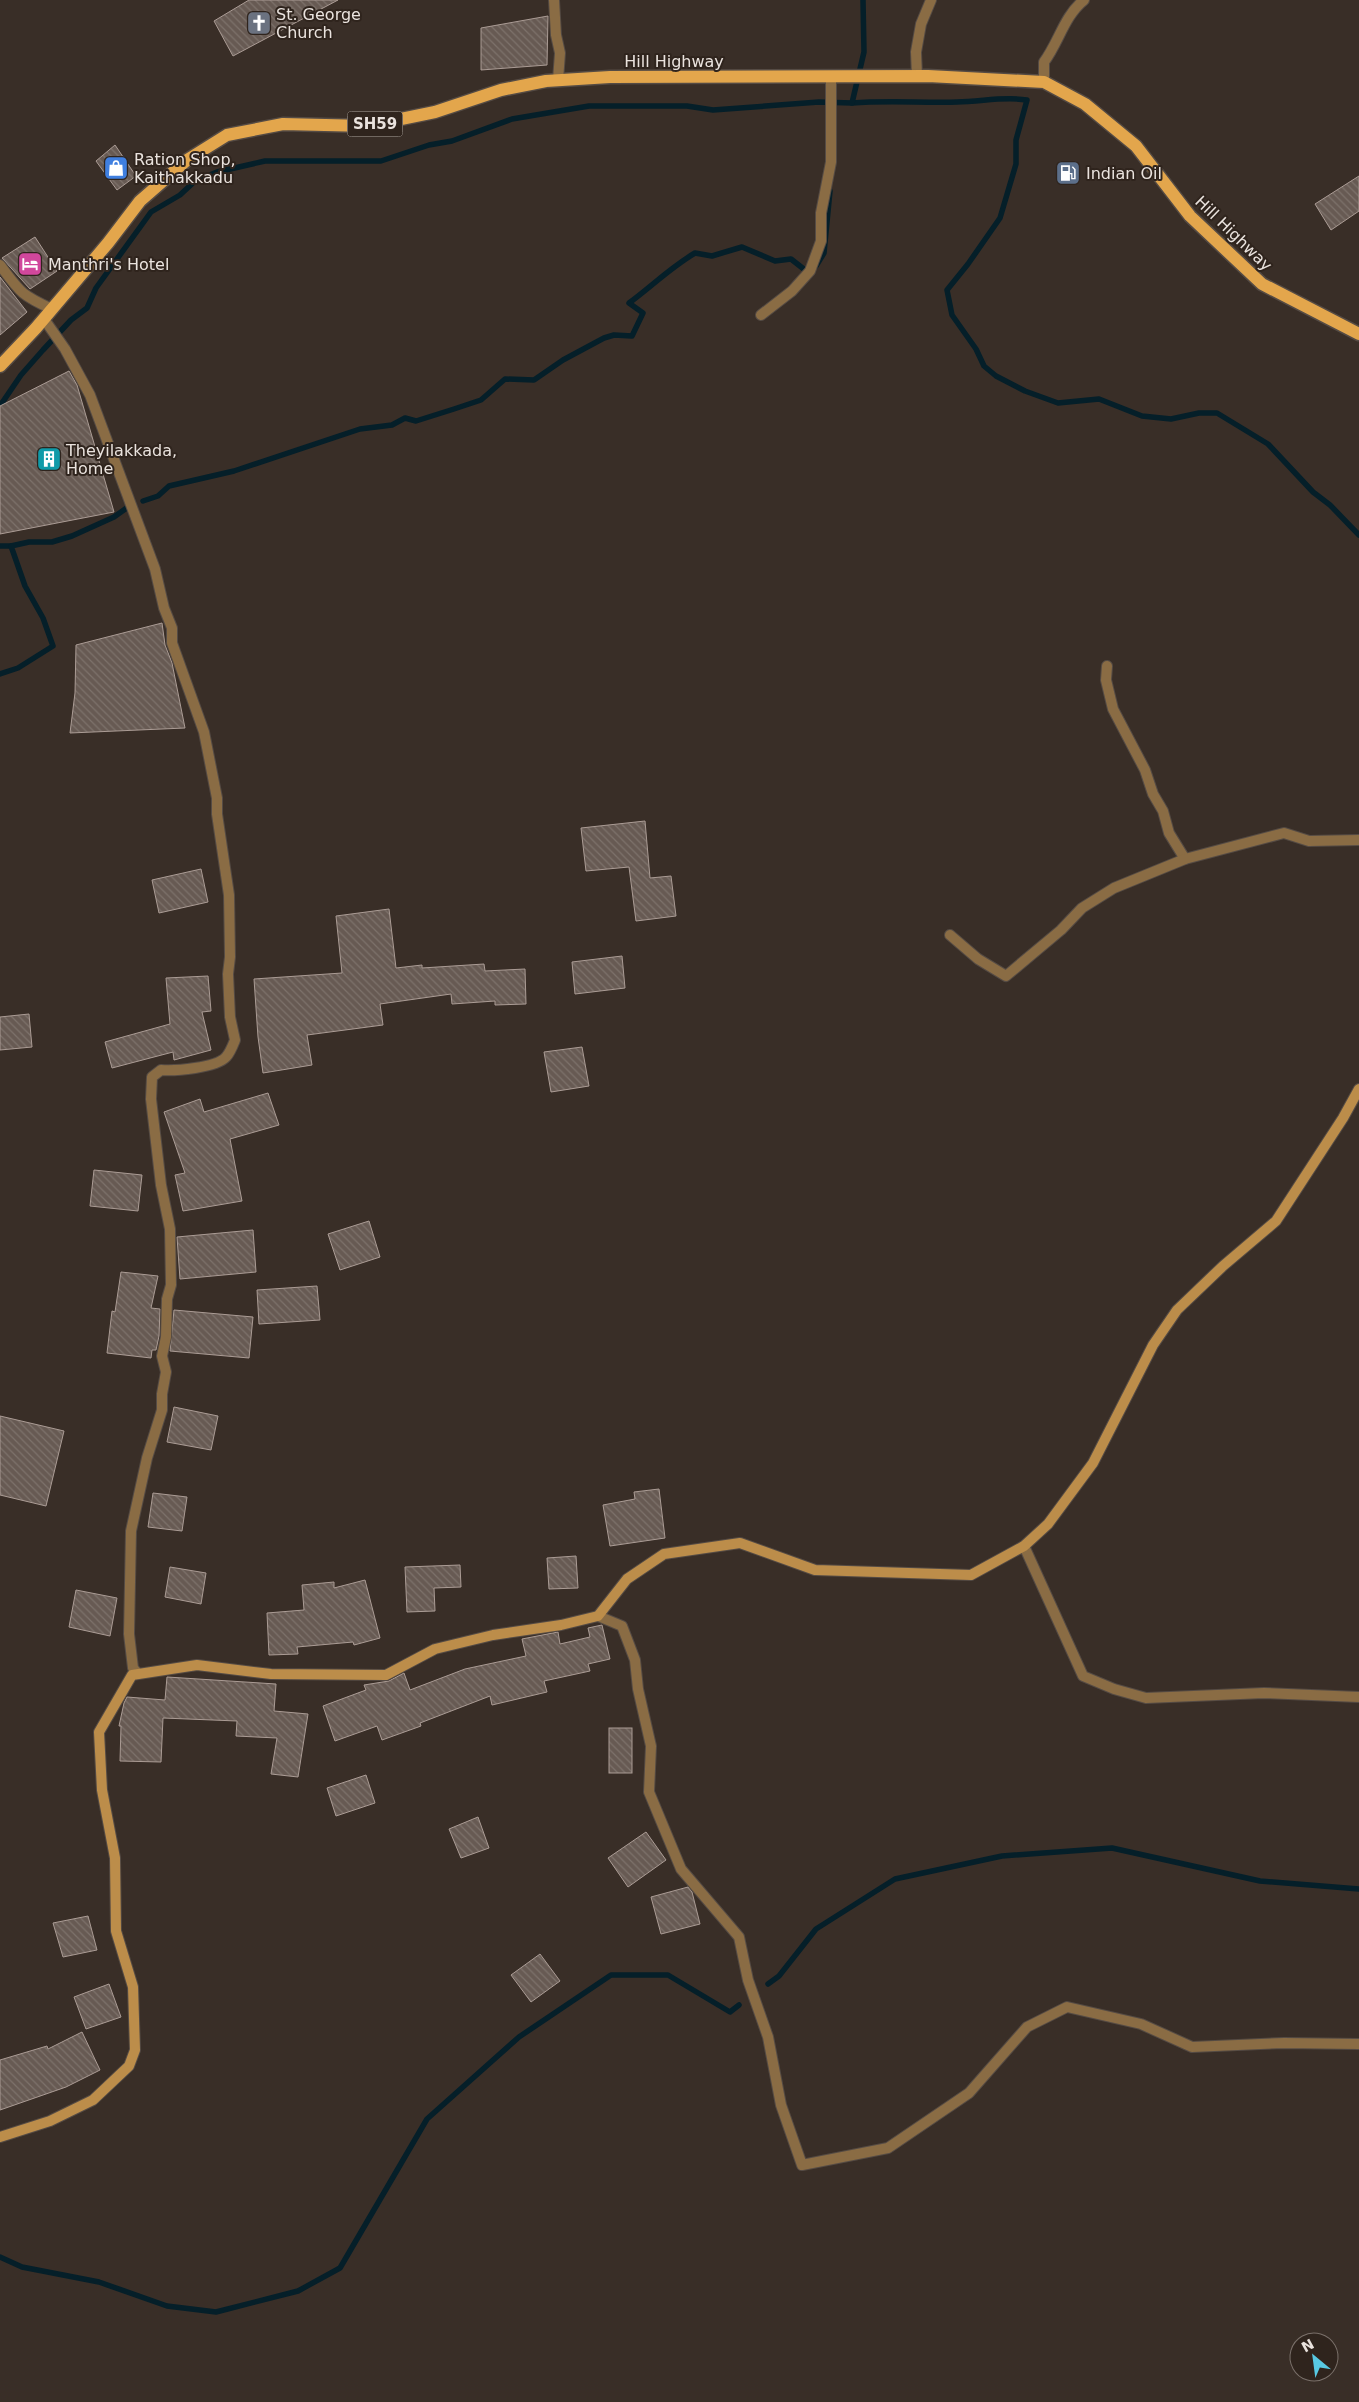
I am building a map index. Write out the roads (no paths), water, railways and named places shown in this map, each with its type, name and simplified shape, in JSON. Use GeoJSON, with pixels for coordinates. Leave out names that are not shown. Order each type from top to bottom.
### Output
{"type":"FeatureCollection","features":[{"type":"Feature","properties":{"kind":"main road","name":"Hill Highway"},"geometry":{"type":"LineString","coordinates":[[0,366],[48,314],[140,201],[187,160],[227,135],[282,124],[367,126],[434,112],[502,90],[558,80],[610,78],[917,76],[1044,82],[1085,104],[1136,146],[1190,216],[1262,284],[1359,334]]}},
{"type":"Feature","properties":{"kind":"main road"},"geometry":{"type":"LineString","coordinates":[[0,2137],[50,2121],[93,2100],[129,2066],[135,2050],[133,1986],[116,1931],[115,1858],[102,1790],[100,1732],[132,1674],[197,1665],[271,1674],[386,1676],[435,1650],[493,1635],[561,1625],[598,1616],[627,1579],[664,1554],[740,1543],[815,1570],[971,1575],[1024,1546],[1048,1524],[1093,1463],[1153,1345],[1177,1310],[1223,1266],[1276,1221],[1343,1118],[1359,1089]]}},
{"type":"Feature","properties":{"kind":"street"},"geometry":{"type":"LineString","coordinates":[[554,0],[556,35],[560,53],[558,80]]}},
{"type":"Feature","properties":{"kind":"street"},"geometry":{"type":"LineString","coordinates":[[917,76],[916,52],[921,24],[931,0]]}},
{"type":"Feature","properties":{"kind":"street"},"geometry":{"type":"LineString","coordinates":[[1044,82],[1044,62],[1055,48],[1074,8],[1084,0]]}},
{"type":"Feature","properties":{"kind":"street"},"geometry":{"type":"LineString","coordinates":[[761,315],[792,291],[810,271],[821,241],[821,213],[831,162],[831,77]]}},
{"type":"Feature","properties":{"kind":"street"},"geometry":{"type":"LineString","coordinates":[[0,265],[14,286],[48,314],[90,395],[155,569],[164,608],[172,628],[172,643],[185,682],[192,695],[210,755],[229,895],[230,957],[228,974],[230,1017],[236,1040],[226,1058],[209,1065],[177,1072],[161,1070],[152,1077],[151,1099],[161,1184],[170,1229],[171,1285],[167,1299],[166,1337],[162,1356],[166,1372],[162,1394],[162,1410],[145,1467],[130,1531],[129,1634],[133,1668],[138,1674]]}},
{"type":"Feature","properties":{"kind":"street"},"geometry":{"type":"LineString","coordinates":[[1107,666],[1106,680],[1113,709],[1145,770],[1153,794],[1163,811],[1169,833],[1185,859]]}},
{"type":"Feature","properties":{"kind":"street"},"geometry":{"type":"LineString","coordinates":[[950,935],[978,959],[1006,976],[1061,930],[1082,908],[1114,888],[1185,859],[1284,833],[1309,841],[1359,840]]}},
{"type":"Feature","properties":{"kind":"street"},"geometry":{"type":"LineString","coordinates":[[1024,1546],[1083,1676],[1114,1689],[1146,1698],[1264,1693],[1359,1697]]}},
{"type":"Feature","properties":{"kind":"street"},"geometry":{"type":"LineString","coordinates":[[598,1616],[622,1626],[635,1660],[638,1689],[651,1746],[649,1792],[666,1835],[682,1869],[739,1938],[748,1980],[768,2037],[781,2106],[802,2165],[888,2148],[969,2093],[1027,2027],[1067,2007],[1141,2024],[1192,2047],[1284,2043],[1359,2044]]}},
{"type":"Feature","properties":{"kind":"waterway"},"geometry":{"type":"LineString","coordinates":[[0,406],[21,375],[43,350],[71,320],[87,308],[96,288],[151,212],[180,195],[195,181],[217,172],[265,161],[381,161],[429,145],[452,141],[512,119],[589,106],[687,106],[713,110],[819,102],[852,103],[864,52],[863,0]]}},
{"type":"Feature","properties":{"kind":"waterway"},"geometry":{"type":"LineString","coordinates":[[852,103],[1027,100],[1016,140],[1016,164],[1000,218],[947,290],[952,315],[976,349],[984,366],[996,376],[1025,391],[1058,403],[1099,399],[1142,416],[1171,419],[1199,413],[1217,413],[1268,444],[1313,492],[1330,505],[1359,535]]}},
{"type":"Feature","properties":{"kind":"waterway"},"geometry":{"type":"LineString","coordinates":[[816,266],[824,253],[830,191]]}},
{"type":"Feature","properties":{"kind":"waterway"},"geometry":{"type":"LineString","coordinates":[[143,501],[158,496],[169,486],[234,471],[360,429],[392,425],[405,418],[416,421],[481,400],[505,379],[534,380],[563,360],[604,338],[614,335],[632,336],[643,313],[629,303],[670,270],[695,253],[712,256],[742,247],[775,261],[791,259],[805,270]]}},
{"type":"Feature","properties":{"kind":"waterway"},"geometry":{"type":"LineString","coordinates":[[0,674],[18,668],[53,646],[43,618],[25,586],[11,546],[29,542],[52,542],[72,536],[114,517],[128,507]]}},
{"type":"Feature","properties":{"kind":"waterway"},"geometry":{"type":"LineString","coordinates":[[0,546],[11,546]]}},
{"type":"Feature","properties":{"kind":"waterway"},"geometry":{"type":"LineString","coordinates":[[768,1984],[779,1976],[816,1929],[895,1879],[1002,1856],[1112,1848],[1260,1881],[1359,1889]]}},
{"type":"Feature","properties":{"kind":"waterway"},"geometry":{"type":"LineString","coordinates":[[0,2257],[22,2267],[99,2282],[167,2306],[216,2312],[298,2291],[340,2268],[427,2119],[519,2037],[611,1975],[668,1975],[730,2012],[739,2005]]}},
{"type":"Feature","properties":{"kind":"place","name":"St. George Church"},"geometry":{"type":"Point","coordinates":[259,23]}},
{"type":"Feature","properties":{"kind":"place","name":"Ration Shop, Kaithakkadu"},"geometry":{"type":"Point","coordinates":[116,168]}},
{"type":"Feature","properties":{"kind":"place","name":"Indian Oil"},"geometry":{"type":"Point","coordinates":[1068,173]}},
{"type":"Feature","properties":{"kind":"place","name":"Manthri's Hotel"},"geometry":{"type":"Point","coordinates":[30,264]}},
{"type":"Feature","properties":{"kind":"place","name":"Theyilakkada, Home"},"geometry":{"type":"Point","coordinates":[49,459]}}]}
